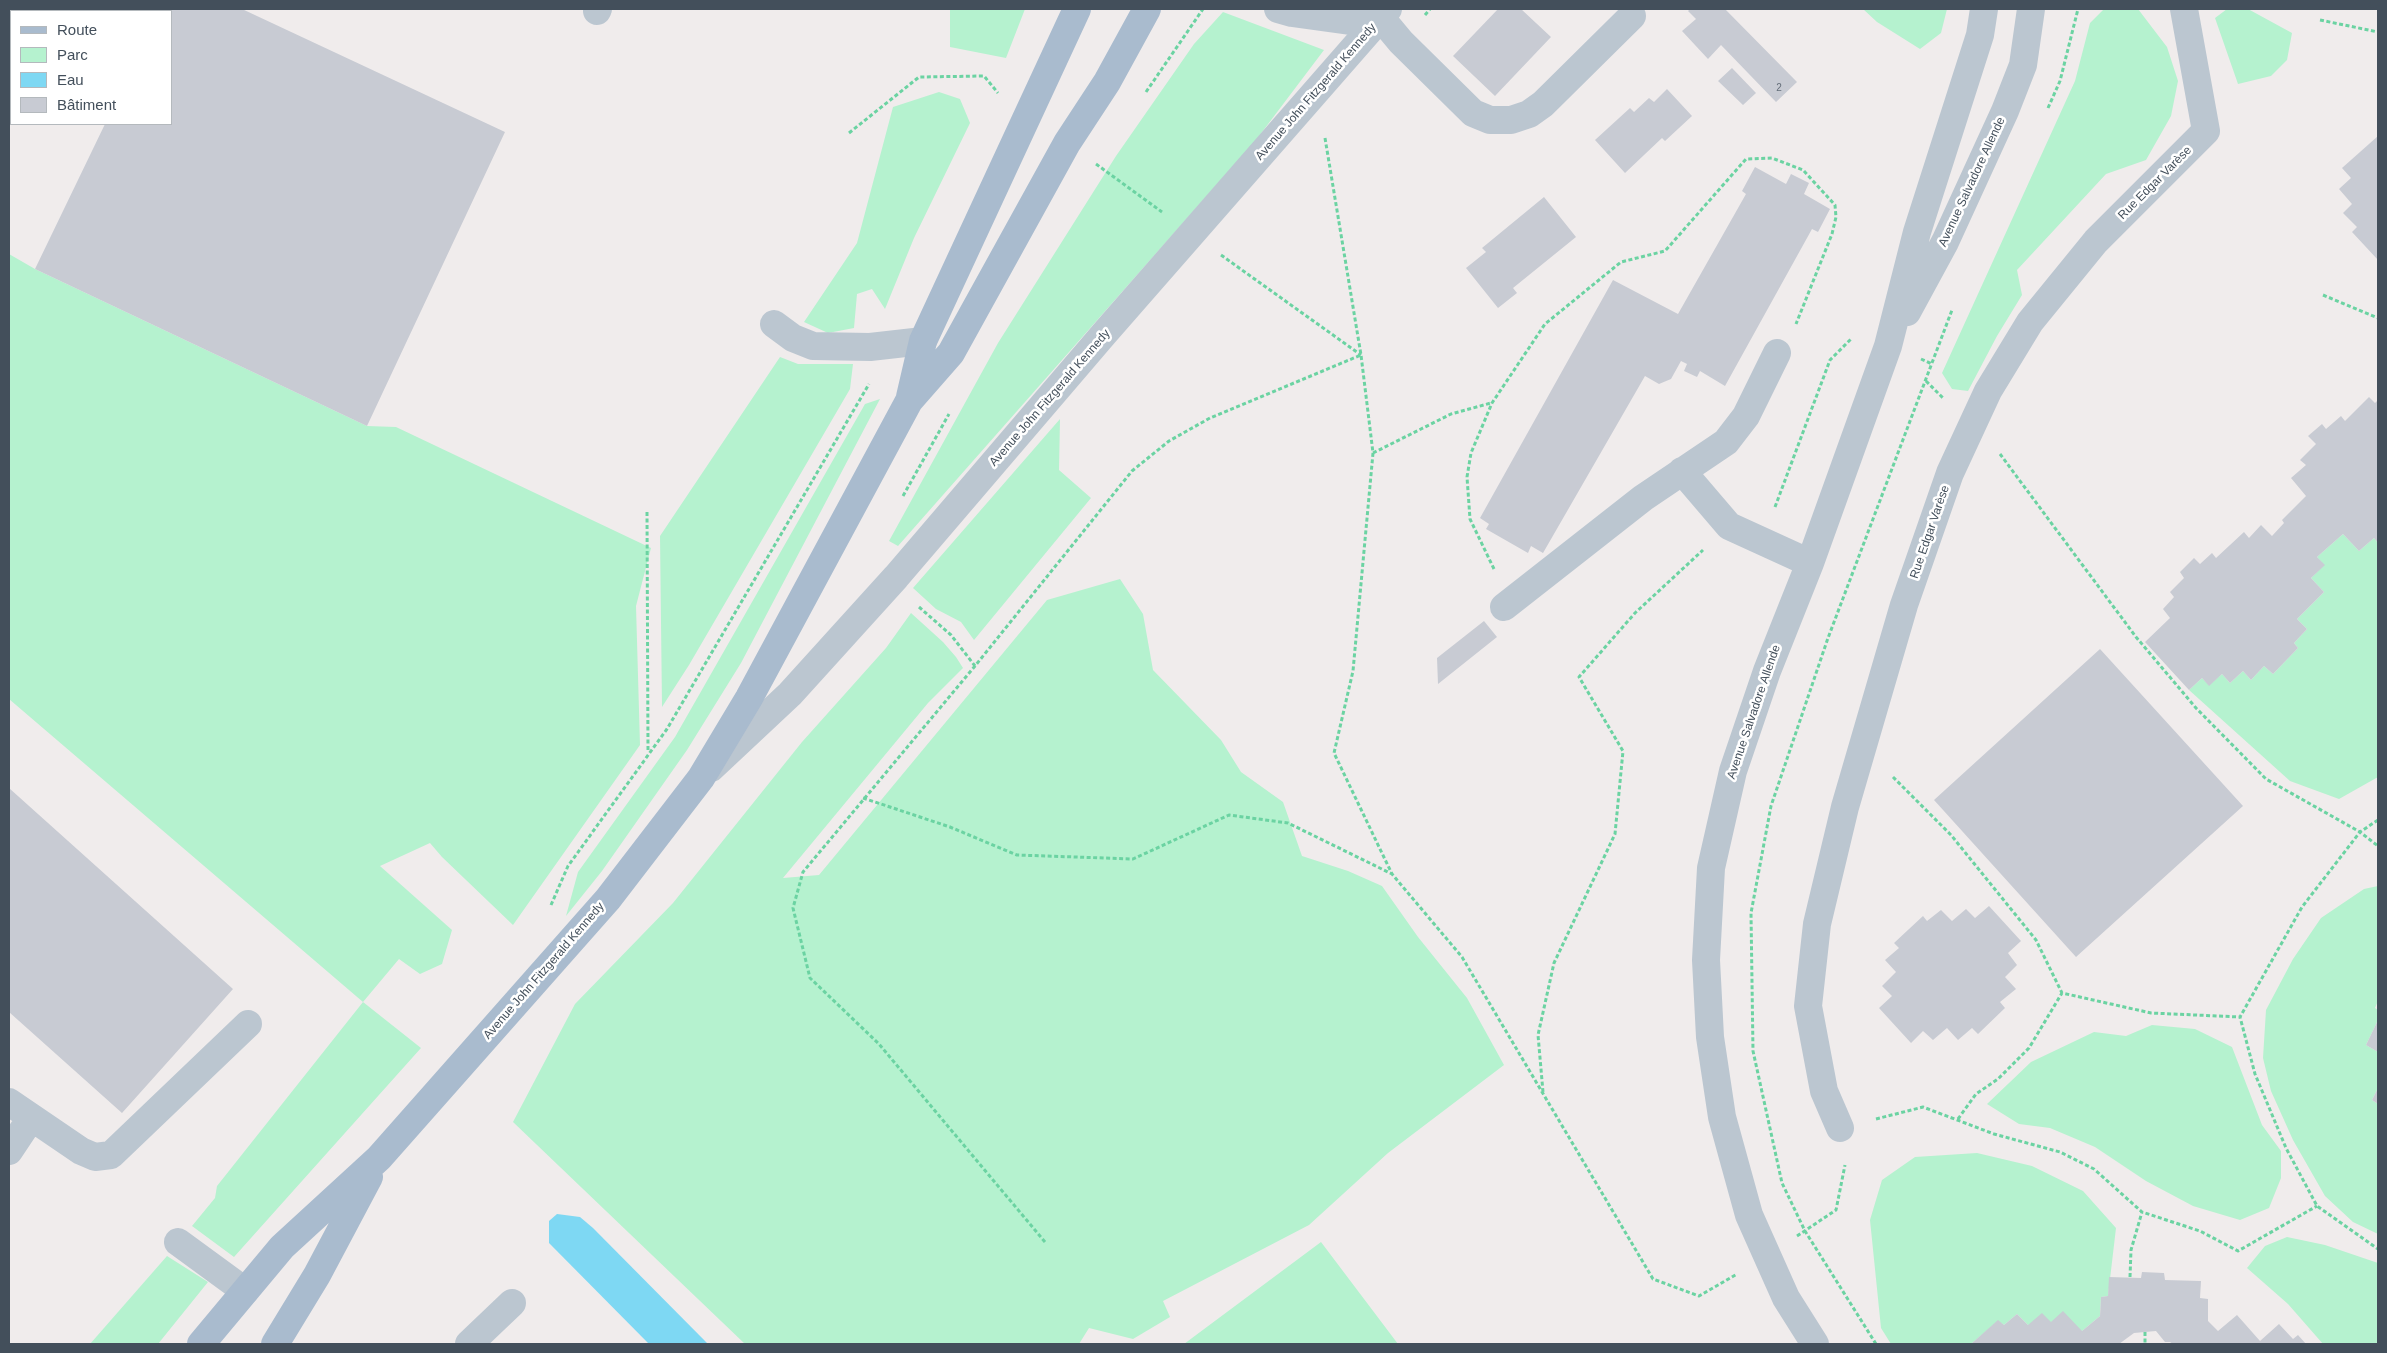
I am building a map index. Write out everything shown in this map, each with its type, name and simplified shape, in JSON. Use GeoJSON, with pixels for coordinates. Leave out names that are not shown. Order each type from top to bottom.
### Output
{"type":"FeatureCollection","features":[{"type":"Feature","properties":{"kind":"main road","name":"Avenue John Fitzgerald Kennedy"},"geometry":{"type":"LineString","coordinates":[[909,401],[923,341],[1077,9]]}},
{"type":"Feature","properties":{"kind":"main road","name":"Avenue John Fitzgerald Kennedy"},"geometry":{"type":"LineString","coordinates":[[201,1344],[282,1247],[379,1158],[608,898],[701,778],[749,698],[909,401],[951,352],[1067,143],[1107,82],[1147,9]]}},
{"type":"Feature","properties":{"kind":"main road","name":"Avenue John Fitzgerald Kennedy"},"geometry":{"type":"LineString","coordinates":[[275,1344],[316,1275],[379,1158]]}},
{"type":"Feature","properties":{"kind":"street"},"geometry":{"type":"LineString","coordinates":[[1278,9],[1292,13],[1350,21],[1384,13],[1401,42],[1473,113],[1490,120],[1511,120],[1529,114],[1543,104],[1632,16]]}},
{"type":"Feature","properties":{"kind":"street","name":"Avenue Salvadore Allende"},"geometry":{"type":"LineString","coordinates":[[1815,1344],[1786,1298],[1749,1215],[1722,1117],[1710,1037],[1706,960],[1711,868],[1732,771],[1767,671],[1810,563],[1888,346],[1917,232],[1980,35],[1984,9]]}},
{"type":"Feature","properties":{"kind":"street","name":"Avenue Salvadore Allende"},"geometry":{"type":"LineString","coordinates":[[1888,346],[1945,242],[2005,111],[2023,65],[2031,9]]}},
{"type":"Feature","properties":{"kind":"street","name":"Rue Edgar Varèse"},"geometry":{"type":"LineString","coordinates":[[1840,1128],[1824,1091],[1808,1006],[1817,924],[1859,760],[1904,605],[1950,473],[1988,391],[2030,322],[2096,241],[2206,131],[2184,9]]}},
{"type":"Feature","properties":{"kind":"street","name":"Avenue John Fitzgerald Kennedy"},"geometry":{"type":"LineString","coordinates":[[701,778],[790,694],[896,577],[1384,13]]}},
{"type":"Feature","properties":{"kind":"street"},"geometry":{"type":"LineString","coordinates":[[774,324],[793,338],[813,346],[870,347],[923,341]]}},
{"type":"Feature","properties":{"kind":"street"},"geometry":{"type":"LineString","coordinates":[[1510,603],[1682,471],[1726,442],[1746,416],[1777,353]]}},
{"type":"Feature","properties":{"kind":"street"},"geometry":{"type":"LineString","coordinates":[[1682,471],[1730,526],[1810,563]]}},
{"type":"Feature","properties":{"kind":"street"},"geometry":{"type":"LineString","coordinates":[[9,1102],[81,1151],[95,1157],[111,1155],[124,1146],[248,1024]]}},
{"type":"Feature","properties":{"kind":"street"},"geometry":{"type":"LineString","coordinates":[[9,1151],[32,1118]]}},
{"type":"Feature","properties":{"kind":"street"},"geometry":{"type":"LineString","coordinates":[[178,1242],[244,1291]]}},
{"type":"Feature","properties":{"kind":"street"},"geometry":{"type":"LineString","coordinates":[[469,1344],[512,1303]]}},
{"type":"Feature","properties":{"kind":"path"},"geometry":{"type":"LineString","coordinates":[[1162,69],[1203,9]]}},
{"type":"Feature","properties":{"kind":"path"},"geometry":{"type":"LineString","coordinates":[[2320,20],[2378,32]]}},
{"type":"Feature","properties":{"kind":"path"},"geometry":{"type":"LineString","coordinates":[[849,133],[919,77],[984,76],[1000,96],[1004,87]]}},
{"type":"Feature","properties":{"kind":"path"},"geometry":{"type":"LineString","coordinates":[[1317,90],[1361,356],[1373,453],[1353,671],[1334,753],[1392,874],[1462,957],[1653,1279],[1699,1296],[1767,1256],[1836,1210],[1846,1170],[1840,1128],[1923,1107],[1994,1134],[2060,1152],[2094,1168],[2142,1212],[2200,1231],[2238,1251],[2317,1206]]}},
{"type":"Feature","properties":{"kind":"path"},"geometry":{"type":"LineString","coordinates":[[1510,603],[1470,519],[1467,477],[1471,453],[1492,403],[1545,324],[1621,262],[1665,251],[1746,159],[1772,158],[1803,170],[1835,205],[1836,217],[1832,234],[1790,339],[1777,353]]}},
{"type":"Feature","properties":{"kind":"path"},"geometry":{"type":"LineString","coordinates":[[1096,164],[1252,279],[1361,356]]}},
{"type":"Feature","properties":{"kind":"path"},"geometry":{"type":"LineString","coordinates":[[2323,295],[2378,318]]}},
{"type":"Feature","properties":{"kind":"path"},"geometry":{"type":"LineString","coordinates":[[549,911],[568,866],[667,728],[859,398],[878,370],[892,343]]}},
{"type":"Feature","properties":{"kind":"path"},"geometry":{"type":"LineString","coordinates":[[1045,1242],[879,1044],[810,978],[793,908],[803,872],[975,666],[1132,471],[1169,441],[1210,418],[1361,356]]}},
{"type":"Feature","properties":{"kind":"path"},"geometry":{"type":"LineString","coordinates":[[1926,381],[1945,399],[1976,418],[2136,637],[2196,708],[2266,779],[2360,832],[2378,846]]}},
{"type":"Feature","properties":{"kind":"path"},"geometry":{"type":"LineString","coordinates":[[1373,453],[1451,414],[1492,403]]}},
{"type":"Feature","properties":{"kind":"path"},"geometry":{"type":"LineString","coordinates":[[647,512],[648,752]]}},
{"type":"Feature","properties":{"kind":"path"},"geometry":{"type":"LineString","coordinates":[[1543,1094],[1538,1036],[1554,963],[1615,834],[1623,751],[1579,677],[1635,613],[1730,526]]}},
{"type":"Feature","properties":{"kind":"path"},"geometry":{"type":"LineString","coordinates":[[916,606],[951,635],[975,666]]}},
{"type":"Feature","properties":{"kind":"path"},"geometry":{"type":"LineString","coordinates":[[1859,760],[1893,777],[1951,835],[2036,940],[2062,993]]}},
{"type":"Feature","properties":{"kind":"path"},"geometry":{"type":"LineString","coordinates":[[863,798],[950,827],[1017,854],[1133,859],[1229,815],[1288,823],[1392,874]]}},
{"type":"Feature","properties":{"kind":"path"},"geometry":{"type":"LineString","coordinates":[[2378,820],[2360,832],[2302,907],[2240,1017],[2255,1074],[2286,1148],[2317,1206],[2378,1249]]}},
{"type":"Feature","properties":{"kind":"path"},"geometry":{"type":"LineString","coordinates":[[2062,993],[2151,1013],[2240,1017]]}},
{"type":"Feature","properties":{"kind":"path"},"geometry":{"type":"LineString","coordinates":[[1958,1119],[1976,1094],[1998,1078],[2028,1048],[2062,993]]}},
{"type":"Feature","properties":{"kind":"path"},"geometry":{"type":"LineString","coordinates":[[2130,1277],[2131,1250],[2142,1212]]}},
{"type":"Feature","properties":{"kind":"path"},"geometry":{"type":"LineString","coordinates":[[2144,1332],[2145,1344]]}},
{"type":"Feature","properties":{"kind":"green space"},"geometry":{"type":"Polygon","coordinates":[[[9,9],[44,9],[46,10],[10,10],[9,82],[9,9]]]}},
{"type":"Feature","properties":{"kind":"green space"},"geometry":{"type":"Polygon","coordinates":[[[950,9],[1025,9],[1006,58],[950,47],[950,9]]]}},
{"type":"Feature","properties":{"kind":"green space"},"geometry":{"type":"Polygon","coordinates":[[[1863,9],[1947,9],[1941,33],[1920,49],[1877,22],[1863,9]]]}},
{"type":"Feature","properties":{"kind":"green space"},"geometry":{"type":"Polygon","coordinates":[[[2104,9],[2138,9],[2167,47],[2178,81],[2171,116],[2146,160],[2106,174],[2017,270],[2022,295],[1997,336],[1968,391],[1952,389],[1942,373],[2075,81],[2090,23],[2104,9]]]}},
{"type":"Feature","properties":{"kind":"green space"},"geometry":{"type":"Polygon","coordinates":[[[2227,9],[2248,9],[2292,33],[2287,60],[2271,76],[2238,84],[2215,18],[2227,9]]]}},
{"type":"Feature","properties":{"kind":"green space"},"geometry":{"type":"Polygon","coordinates":[[[1223,12],[1324,50],[1256,140],[898,546],[889,541],[998,343],[1116,156],[1194,44],[1223,12]]]}},
{"type":"Feature","properties":{"kind":"green space"},"geometry":{"type":"Polygon","coordinates":[[[939,92],[960,99],[970,123],[914,238],[885,309],[872,289],[857,294],[854,328],[828,333],[804,322],[857,243],[893,107],[939,92]]]}},
{"type":"Feature","properties":{"kind":"green space"},"geometry":{"type":"Polygon","coordinates":[[[9,254],[35,269],[367,426],[396,427],[651,548],[636,606],[640,745],[513,925],[442,857],[430,843],[380,866],[452,930],[442,964],[420,974],[399,959],[363,1002],[9,699],[9,254]]]}},
{"type":"Feature","properties":{"kind":"green space"},"geometry":{"type":"Polygon","coordinates":[[[780,357],[798,364],[853,364],[850,389],[689,665],[662,707],[660,536],[780,357]]]}},
{"type":"Feature","properties":{"kind":"green space"},"geometry":{"type":"Polygon","coordinates":[[[880,399],[741,663],[687,750],[602,871],[566,916],[578,872],[675,737],[865,404],[880,399]]]}},
{"type":"Feature","properties":{"kind":"green space"},"geometry":{"type":"Polygon","coordinates":[[[1060,419],[1059,470],[1091,498],[974,640],[961,622],[936,609],[913,588],[1060,419]]]}},
{"type":"Feature","properties":{"kind":"green space"},"geometry":{"type":"Polygon","coordinates":[[[2343,534],[2359,551],[2374,538],[2378,543],[2378,777],[2339,799],[2290,781],[2189,690],[2202,678],[2209,685],[2222,674],[2230,683],[2243,671],[2251,680],[2264,666],[2273,674],[2298,648],[2294,643],[2307,629],[2297,619],[2324,592],[2311,578],[2324,565],[2317,557],[2343,534]]]}},
{"type":"Feature","properties":{"kind":"green space"},"geometry":{"type":"Polygon","coordinates":[[[1120,579],[1143,614],[1153,670],[1221,740],[1241,772],[1283,802],[1302,856],[1348,871],[1382,886],[1418,937],[1467,998],[1504,1065],[1388,1153],[1309,1225],[1163,1301],[1170,1317],[1133,1339],[1089,1328],[1079,1344],[745,1344],[513,1122],[575,1004],[673,903],[802,742],[886,648],[911,613],[943,642],[963,668],[928,703],[783,878],[819,875],[1047,600],[1120,579]]]}},
{"type":"Feature","properties":{"kind":"green space"},"geometry":{"type":"Polygon","coordinates":[[[2378,886],[2378,1001],[2375,1008],[2378,1010],[2378,1020],[2366,1045],[2378,1052],[2378,1088],[2372,1100],[2378,1104],[2378,1234],[2353,1222],[2325,1196],[2293,1140],[2271,1091],[2263,1058],[2266,1010],[2293,959],[2321,918],[2364,889],[2378,886]]]}},
{"type":"Feature","properties":{"kind":"green space"},"geometry":{"type":"Polygon","coordinates":[[[363,1002],[421,1048],[234,1257],[192,1226],[215,1198],[217,1186],[363,1002]]]}},
{"type":"Feature","properties":{"kind":"green space"},"geometry":{"type":"Polygon","coordinates":[[[2152,1025],[2195,1029],[2232,1047],[2262,1125],[2281,1151],[2281,1178],[2269,1208],[2240,1220],[2193,1206],[2146,1181],[2095,1147],[2050,1128],[2019,1124],[1987,1104],[2031,1062],[2094,1032],[2126,1036],[2152,1025]]]}},
{"type":"Feature","properties":{"kind":"green space"},"geometry":{"type":"Polygon","coordinates":[[[1977,1153],[2032,1166],[2083,1191],[2116,1228],[2108,1296],[2101,1297],[2100,1316],[2082,1331],[2051,1322],[2028,1325],[2017,1314],[2004,1325],[1998,1321],[1971,1344],[1891,1344],[1881,1328],[1870,1220],[1882,1180],[1915,1157],[1977,1153]]]}},
{"type":"Feature","properties":{"kind":"green space"},"geometry":{"type":"Polygon","coordinates":[[[2287,1237],[2325,1245],[2378,1263],[2378,1344],[2323,1344],[2288,1304],[2247,1268],[2265,1246],[2287,1237]]]}},
{"type":"Feature","properties":{"kind":"green space"},"geometry":{"type":"Polygon","coordinates":[[[1321,1242],[1398,1344],[1184,1344],[1321,1242]]]}},
{"type":"Feature","properties":{"kind":"green space"},"geometry":{"type":"Polygon","coordinates":[[[167,1256],[208,1282],[158,1344],[90,1344],[167,1256]]]}},
{"type":"Feature","properties":{"kind":"water"},"geometry":{"type":"Polygon","coordinates":[[[557,1214],[580,1217],[593,1228],[708,1344],[649,1344],[549,1243],[549,1221],[557,1214]]]}},
{"type":"Feature","properties":{"kind":"building"},"geometry":{"type":"Polygon","coordinates":[[[242,9],[505,132],[367,426],[35,269],[105,125],[172,125],[172,10],[158,10],[242,9]]]}},
{"type":"Feature","properties":{"kind":"building"},"geometry":{"type":"Polygon","coordinates":[[[1498,9],[1521,9],[1551,37],[1495,96],[1453,56],[1498,9]]]}},
{"type":"Feature","properties":{"kind":"building"},"geometry":{"type":"Polygon","coordinates":[[[1690,9],[1725,9],[1797,82],[1776,102],[1721,45],[1708,59],[1682,31],[1696,19],[1688,11],[1690,9]]]}},
{"type":"Feature","properties":{"kind":"building"},"geometry":{"type":"Polygon","coordinates":[[[1732,68],[1756,93],[1743,105],[1718,81],[1732,68]]]}},
{"type":"Feature","properties":{"kind":"building"},"geometry":{"type":"Polygon","coordinates":[[[1667,89],[1692,116],[1665,141],[1662,138],[1625,173],[1595,140],[1630,108],[1634,112],[1649,98],[1654,102],[1667,89]]]}},
{"type":"Feature","properties":{"kind":"building"},"geometry":{"type":"Polygon","coordinates":[[[2378,136],[2378,260],[2352,232],[2357,227],[2343,213],[2352,204],[2339,189],[2351,178],[2342,168],[2378,136]]]}},
{"type":"Feature","properties":{"kind":"building"},"geometry":{"type":"Polygon","coordinates":[[[1755,167],[1786,184],[1791,174],[1809,183],[1804,194],[1830,209],[1818,232],[1812,229],[1725,386],[1700,371],[1697,377],[1684,371],[1687,364],[1681,361],[1671,379],[1659,384],[1645,376],[1543,553],[1531,546],[1528,553],[1486,529],[1489,524],[1480,518],[1613,280],[1678,314],[1746,194],[1742,191],[1755,167]]]}},
{"type":"Feature","properties":{"kind":"building"},"geometry":{"type":"Polygon","coordinates":[[[1544,197],[1576,237],[1513,288],[1517,293],[1498,308],[1466,268],[1486,252],[1482,248],[1544,197]]]}},
{"type":"Feature","properties":{"kind":"building"},"geometry":{"type":"Polygon","coordinates":[[[2369,397],[2375,403],[2378,400],[2378,543],[2374,538],[2359,551],[2343,534],[2317,557],[2325,565],[2311,578],[2324,592],[2297,619],[2307,629],[2294,643],[2298,648],[2273,674],[2264,666],[2251,680],[2243,671],[2230,683],[2222,674],[2209,686],[2202,678],[2189,690],[2145,642],[2170,618],[2163,609],[2174,597],[2170,592],[2184,578],[2180,572],[2194,558],[2200,564],[2212,553],[2216,558],[2244,532],[2249,538],[2261,525],[2272,536],[2284,523],[2282,520],[2306,496],[2291,478],[2306,465],[2300,460],[2316,444],[2308,436],[2322,424],[2326,429],[2341,416],[2345,421],[2369,397]]]}},
{"type":"Feature","properties":{"kind":"building"},"geometry":{"type":"Polygon","coordinates":[[[1484,621],[1497,637],[1438,684],[1437,658],[1484,621]]]}},
{"type":"Feature","properties":{"kind":"building"},"geometry":{"type":"Polygon","coordinates":[[[2100,649],[2243,806],[2076,957],[1934,800],[2100,649]]]}},
{"type":"Feature","properties":{"kind":"building"},"geometry":{"type":"Polygon","coordinates":[[[9,788],[233,989],[122,1113],[9,1012],[9,788]]]}},
{"type":"Feature","properties":{"kind":"building"},"geometry":{"type":"Polygon","coordinates":[[[1989,906],[2021,941],[2008,953],[2017,965],[2005,977],[2016,989],[2000,1002],[2005,1008],[1978,1034],[1972,1028],[1958,1040],[1947,1028],[1933,1040],[1923,1031],[1911,1043],[1879,1008],[1892,996],[1882,986],[1896,972],[1885,960],[1899,948],[1894,943],[1923,916],[1927,921],[1941,910],[1952,921],[1966,909],[1975,918],[1989,906]]]}},
{"type":"Feature","properties":{"kind":"building"},"geometry":{"type":"Polygon","coordinates":[[[2378,1020],[2378,1052],[2366,1045],[2378,1020]]]}},
{"type":"Feature","properties":{"kind":"building"},"geometry":{"type":"Polygon","coordinates":[[[2378,1088],[2378,1104],[2372,1100],[2378,1088]]]}},
{"type":"Feature","properties":{"kind":"building"},"geometry":{"type":"Polygon","coordinates":[[[2142,1272],[2164,1273],[2165,1280],[2201,1281],[2200,1298],[2208,1299],[2208,1321],[2218,1331],[2237,1315],[2260,1341],[2279,1324],[2293,1339],[2298,1335],[2306,1344],[2173,1344],[2165,1342],[2156,1331],[2134,1333],[2119,1344],[1971,1344],[1998,1320],[2004,1325],[2017,1314],[2028,1325],[2042,1313],[2051,1322],[2063,1311],[2082,1331],[2100,1316],[2101,1297],[2108,1296],[2109,1277],[2141,1278],[2142,1272]]]}}]}
